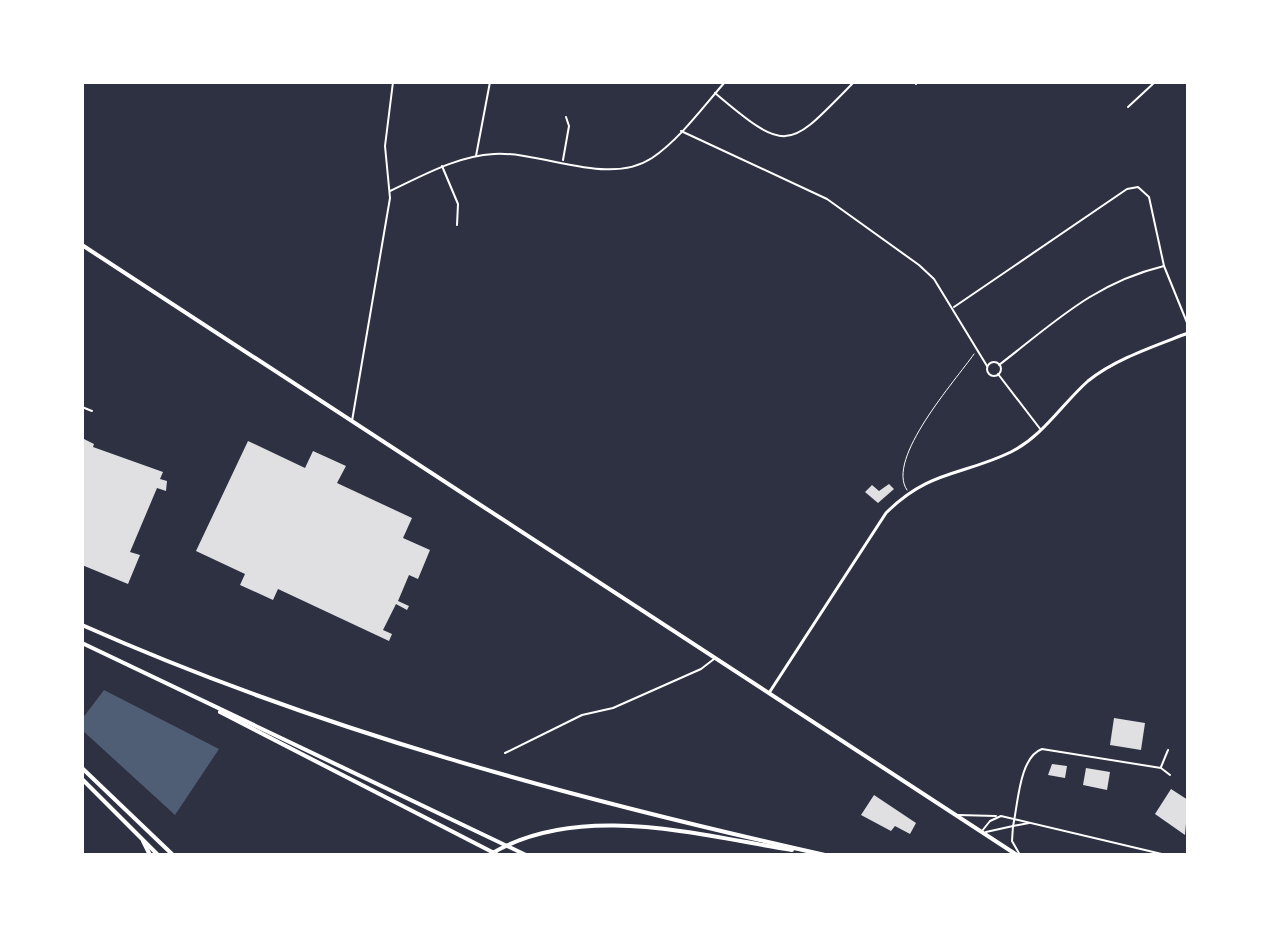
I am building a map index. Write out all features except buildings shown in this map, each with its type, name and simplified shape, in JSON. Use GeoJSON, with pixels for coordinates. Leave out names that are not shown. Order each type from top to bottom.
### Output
{"type":"FeatureCollection","features":[{"type":"Feature","properties":{"kind":"main road"},"geometry":{"type":"LineString","coordinates":[[82,245],[679,633],[951,814],[1019,855]]}},
{"type":"Feature","properties":{"kind":"main road"},"geometry":{"type":"LineString","coordinates":[[82,625],[253,694],[435,757],[652,816],[824,855]]}},
{"type":"Feature","properties":{"kind":"main road"},"geometry":{"type":"LineString","coordinates":[[82,643],[526,855]]}},
{"type":"Feature","properties":{"kind":"main road"},"geometry":{"type":"LineString","coordinates":[[217,709],[227,719],[498,855]]}},
{"type":"Feature","properties":{"kind":"main road"},"geometry":{"type":"LineString","coordinates":[[82,768],[173,855]]}},
{"type":"Feature","properties":{"kind":"main road"},"geometry":{"type":"LineString","coordinates":[[82,779],[158,855]]}},
{"type":"Feature","properties":{"kind":"main road"},"geometry":{"type":"LineString","coordinates":[[489,855],[531,838],[599,826],[650,829],[824,855]]}},
{"type":"Feature","properties":{"kind":"main road"},"geometry":{"type":"LineString","coordinates":[[142,839],[150,855]]}},
{"type":"Feature","properties":{"kind":"street"},"geometry":{"type":"LineString","coordinates":[[351,422],[390,191],[385,146],[393,82]]}},
{"type":"Feature","properties":{"kind":"street"},"geometry":{"type":"LineString","coordinates":[[476,156],[490,82]]}},
{"type":"Feature","properties":{"kind":"street"},"geometry":{"type":"LineString","coordinates":[[390,191],[442,166],[476,156],[511,153],[607,169],[631,167],[652,158],[725,82]]}},
{"type":"Feature","properties":{"kind":"street"},"geometry":{"type":"LineString","coordinates":[[715,93],[758,129],[781,137],[806,129],[854,82]]}},
{"type":"Feature","properties":{"kind":"street"},"geometry":{"type":"LineString","coordinates":[[1128,107],[1155,82]]}},
{"type":"Feature","properties":{"kind":"street"},"geometry":{"type":"LineString","coordinates":[[563,161],[569,126],[566,117]]}},
{"type":"Feature","properties":{"kind":"street"},"geometry":{"type":"LineString","coordinates":[[681,131],[827,199],[934,279],[979,348],[989,374],[998,374]]}},
{"type":"Feature","properties":{"kind":"street"},"geometry":{"type":"LineString","coordinates":[[442,166],[458,204],[457,225]]}},
{"type":"Feature","properties":{"kind":"street"},"geometry":{"type":"LineString","coordinates":[[953,308],[1127,189],[1138,187],[1149,197],[1164,266],[1188,325]]}},
{"type":"Feature","properties":{"kind":"street"},"geometry":{"type":"LineString","coordinates":[[1041,430],[998,374],[999,365],[1103,286],[1127,275],[1164,266]]}},
{"type":"Feature","properties":{"kind":"street"},"geometry":{"type":"LineString","coordinates":[[769,694],[886,513],[908,492],[939,476],[1012,452],[1041,430],[1098,375],[1188,333]]}},
{"type":"Feature","properties":{"kind":"street"},"geometry":{"type":"LineString","coordinates":[[987,366],[993,362],[999,365]]}},
{"type":"Feature","properties":{"kind":"street"},"geometry":{"type":"LineString","coordinates":[[82,407],[92,411]]}},
{"type":"Feature","properties":{"kind":"street"},"geometry":{"type":"LineString","coordinates":[[505,753],[582,715],[613,708],[701,669],[715,658]]}},
{"type":"Feature","properties":{"kind":"street"},"geometry":{"type":"LineString","coordinates":[[1019,855],[1012,841],[1013,826],[1028,761],[1034,752],[1042,749],[1161,768],[1170,775]]}},
{"type":"Feature","properties":{"kind":"street"},"geometry":{"type":"LineString","coordinates":[[1161,768],[1168,750]]}},
{"type":"Feature","properties":{"kind":"street"},"geometry":{"type":"LineString","coordinates":[[951,814],[1015,818],[1166,855]]}},
{"type":"Feature","properties":{"kind":"street"},"geometry":{"type":"LineString","coordinates":[[982,832],[990,821],[1001,816]]}},
{"type":"Feature","properties":{"kind":"street"},"geometry":{"type":"LineString","coordinates":[[982,832],[1030,823]]}},
{"type":"Feature","properties":{"kind":"path"},"geometry":{"type":"LineString","coordinates":[[908,492],[903,486],[904,457],[979,348]]}},
{"type":"Feature","properties":{"kind":"water"},"geometry":{"type":"Polygon","coordinates":[[[104,690],[219,749],[175,815],[82,730],[82,719],[104,690]]]}}]}
